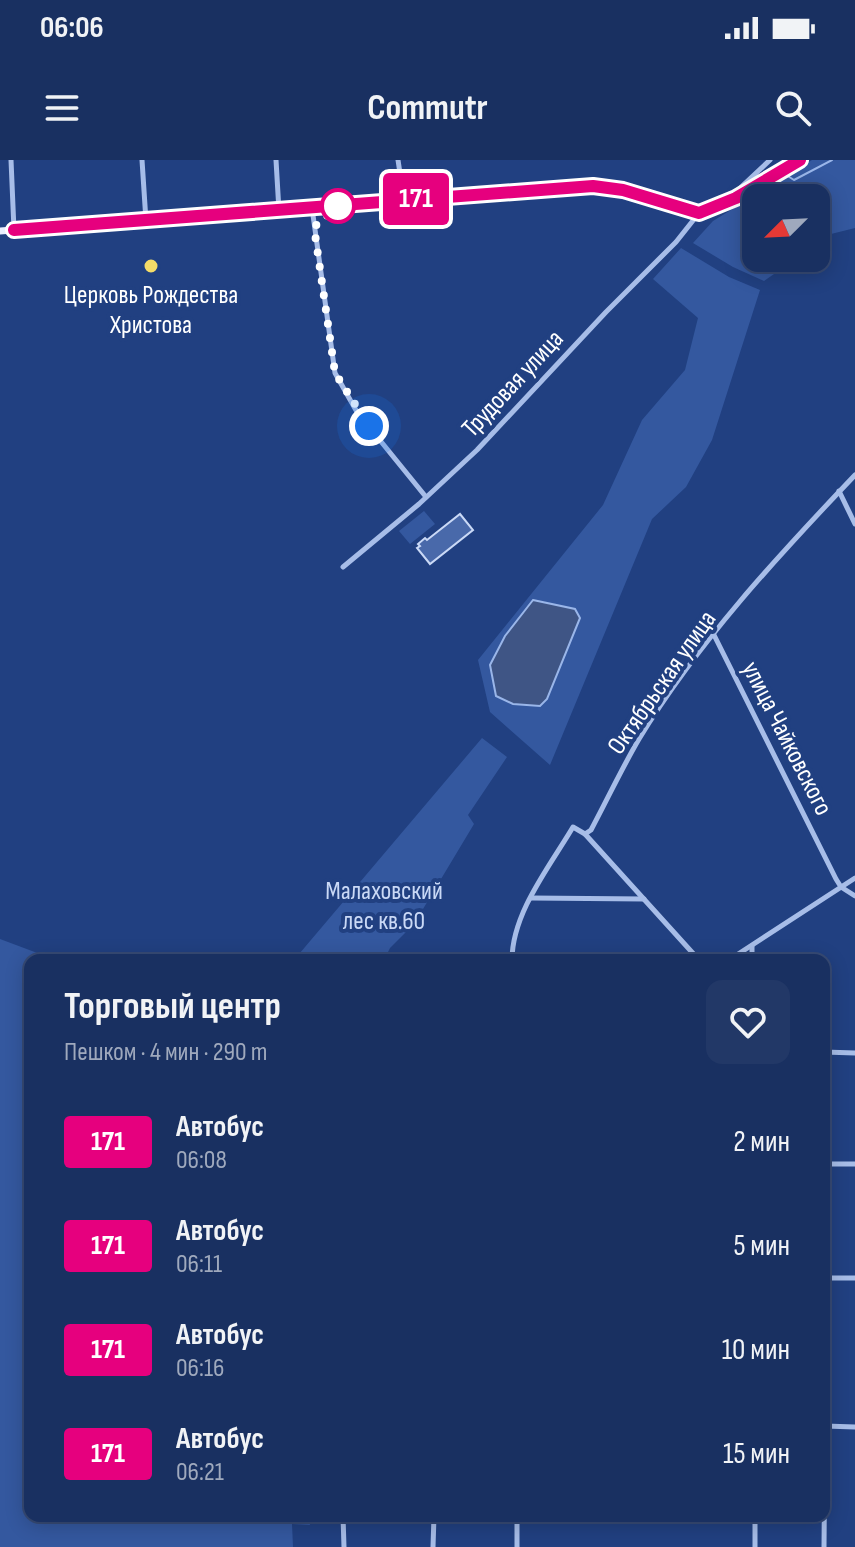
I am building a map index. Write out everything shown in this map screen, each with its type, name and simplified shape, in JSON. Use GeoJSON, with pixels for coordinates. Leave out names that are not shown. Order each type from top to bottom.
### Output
{"type":"FeatureCollection","features":[{"type":"Feature","properties":{"kind":"main road"},"geometry":{"type":"LineString","coordinates":[[0,231],[593,186],[623,190],[699,213],[736,198],[797,162]]}},
{"type":"Feature","properties":{"kind":"street"},"geometry":{"type":"LineString","coordinates":[[11,160],[14,230]]}},
{"type":"Feature","properties":{"kind":"street"},"geometry":{"type":"LineString","coordinates":[[142,160],[146,221]]}},
{"type":"Feature","properties":{"kind":"street"},"geometry":{"type":"LineString","coordinates":[[276,160],[279,211]]}},
{"type":"Feature","properties":{"kind":"street"},"geometry":{"type":"LineString","coordinates":[[398,160],[404,200]]}},
{"type":"Feature","properties":{"kind":"street"},"geometry":{"type":"LineString","coordinates":[[736,198],[739,189],[769,162]]}},
{"type":"Feature","properties":{"kind":"street"},"geometry":{"type":"LineString","coordinates":[[312,208],[335,373],[357,412],[426,497]]}},
{"type":"Feature","properties":{"kind":"street","name":"Трудовая улица"},"geometry":{"type":"LineString","coordinates":[[343,567],[477,450],[676,242],[699,213]]}},
{"type":"Feature","properties":{"kind":"street","name":"Октябрьская улица"},"geometry":{"type":"LineString","coordinates":[[512,954],[512,945],[531,898],[573,827],[585,834],[591,830],[640,738],[714,635],[855,475]]}},
{"type":"Feature","properties":{"kind":"street"},"geometry":{"type":"LineString","coordinates":[[839,491],[855,524]]}},
{"type":"Feature","properties":{"kind":"street","name":"улица Чайковского"},"geometry":{"type":"LineString","coordinates":[[714,635],[841,887]]}},
{"type":"Feature","properties":{"kind":"street"},"geometry":{"type":"LineString","coordinates":[[585,834],[694,954]]}},
{"type":"Feature","properties":{"kind":"street"},"geometry":{"type":"LineString","coordinates":[[739,954],[855,878]]}},
{"type":"Feature","properties":{"kind":"street"},"geometry":{"type":"LineString","coordinates":[[841,887],[855,896]]}},
{"type":"Feature","properties":{"kind":"street"},"geometry":{"type":"LineString","coordinates":[[531,898],[645,899]]}},
{"type":"Feature","properties":{"kind":"street"},"geometry":{"type":"LineString","coordinates":[[752,946],[752,954]]}},
{"type":"Feature","properties":{"kind":"street"},"geometry":{"type":"LineString","coordinates":[[830,1052],[855,1053]]}},
{"type":"Feature","properties":{"kind":"street"},"geometry":{"type":"LineString","coordinates":[[830,1164],[855,1164]]}},
{"type":"Feature","properties":{"kind":"street"},"geometry":{"type":"LineString","coordinates":[[830,1278],[855,1278]]}},
{"type":"Feature","properties":{"kind":"street"},"geometry":{"type":"LineString","coordinates":[[830,1426],[855,1427]]}},
{"type":"Feature","properties":{"kind":"street"},"geometry":{"type":"LineString","coordinates":[[343,1522],[344,1547]]}},
{"type":"Feature","properties":{"kind":"street"},"geometry":{"type":"LineString","coordinates":[[433,1547],[434,1522]]}},
{"type":"Feature","properties":{"kind":"street"},"geometry":{"type":"LineString","coordinates":[[517,1522],[517,1547]]}},
{"type":"Feature","properties":{"kind":"street"},"geometry":{"type":"LineString","coordinates":[[755,1522],[755,1547]]}},
{"type":"Feature","properties":{"kind":"street"},"geometry":{"type":"LineString","coordinates":[[824,1522],[824,1547]]}},
{"type":"Feature","properties":{"kind":"green space"},"geometry":{"type":"Polygon","coordinates":[[[812,160],[855,160],[855,228],[830,235],[830,184],[773,184],[812,160]]]}},
{"type":"Feature","properties":{"kind":"green space"},"geometry":{"type":"Polygon","coordinates":[[[742,203],[742,271],[693,243],[713,221],[742,203]]]}},
{"type":"Feature","properties":{"kind":"green space"},"geometry":{"type":"Polygon","coordinates":[[[681,248],[729,277],[760,290],[712,440],[686,487],[652,519],[550,765],[490,712],[478,660],[603,505],[642,420],[685,370],[698,318],[653,279],[681,248]]]}},
{"type":"Feature","properties":{"kind":"green space"},"geometry":{"type":"Polygon","coordinates":[[[744,272],[777,272],[764,281],[744,272]]]}},
{"type":"Feature","properties":{"kind":"green space"},"geometry":{"type":"Polygon","coordinates":[[[424,511],[435,524],[410,544],[399,531],[424,511]]]}},
{"type":"Feature","properties":{"kind":"green space","name":"Малаховский лес кв.60"},"geometry":{"type":"Polygon","coordinates":[[[482,738],[507,757],[468,815],[474,824],[414,924],[387,954],[299,954],[482,738]]]}},
{"type":"Feature","properties":{"kind":"green space"},"geometry":{"type":"Polygon","coordinates":[[[0,939],[40,954],[24,954],[24,1522],[309,1522],[310,1525],[292,1524],[293,1547],[0,1547],[0,939]]]}},
{"type":"Feature","properties":{"kind":"shaded area"},"geometry":{"type":"Polygon","coordinates":[[[533,600],[575,609],[580,618],[547,699],[540,706],[513,704],[496,696],[490,665],[505,636],[533,600]]]}},
{"type":"Feature","properties":{"kind":"building"},"geometry":{"type":"Polygon","coordinates":[[[460,514],[473,530],[430,564],[417,548],[420,546],[418,544],[460,514]]]}},
{"type":"Feature","properties":{"kind":"waterway"},"geometry":{"type":"LineString","coordinates":[[783,173],[794,180],[832,160]]}},
{"type":"Feature","properties":{"kind":"bus line","name":"171"},"geometry":{"type":"LineString","coordinates":[[14,230],[593,186],[623,190],[699,213],[736,198],[800,160]]}},
{"type":"Feature","properties":{"kind":"place","name":"Церковь Рождества Христова"},"geometry":{"type":"Point","coordinates":[151,266]}},
{"type":"Feature","properties":{"kind":"route"},"geometry":{"type":"LineString","coordinates":[[338,206],[314,227],[322,290],[335,373],[357,412],[369,426]]}}]}
